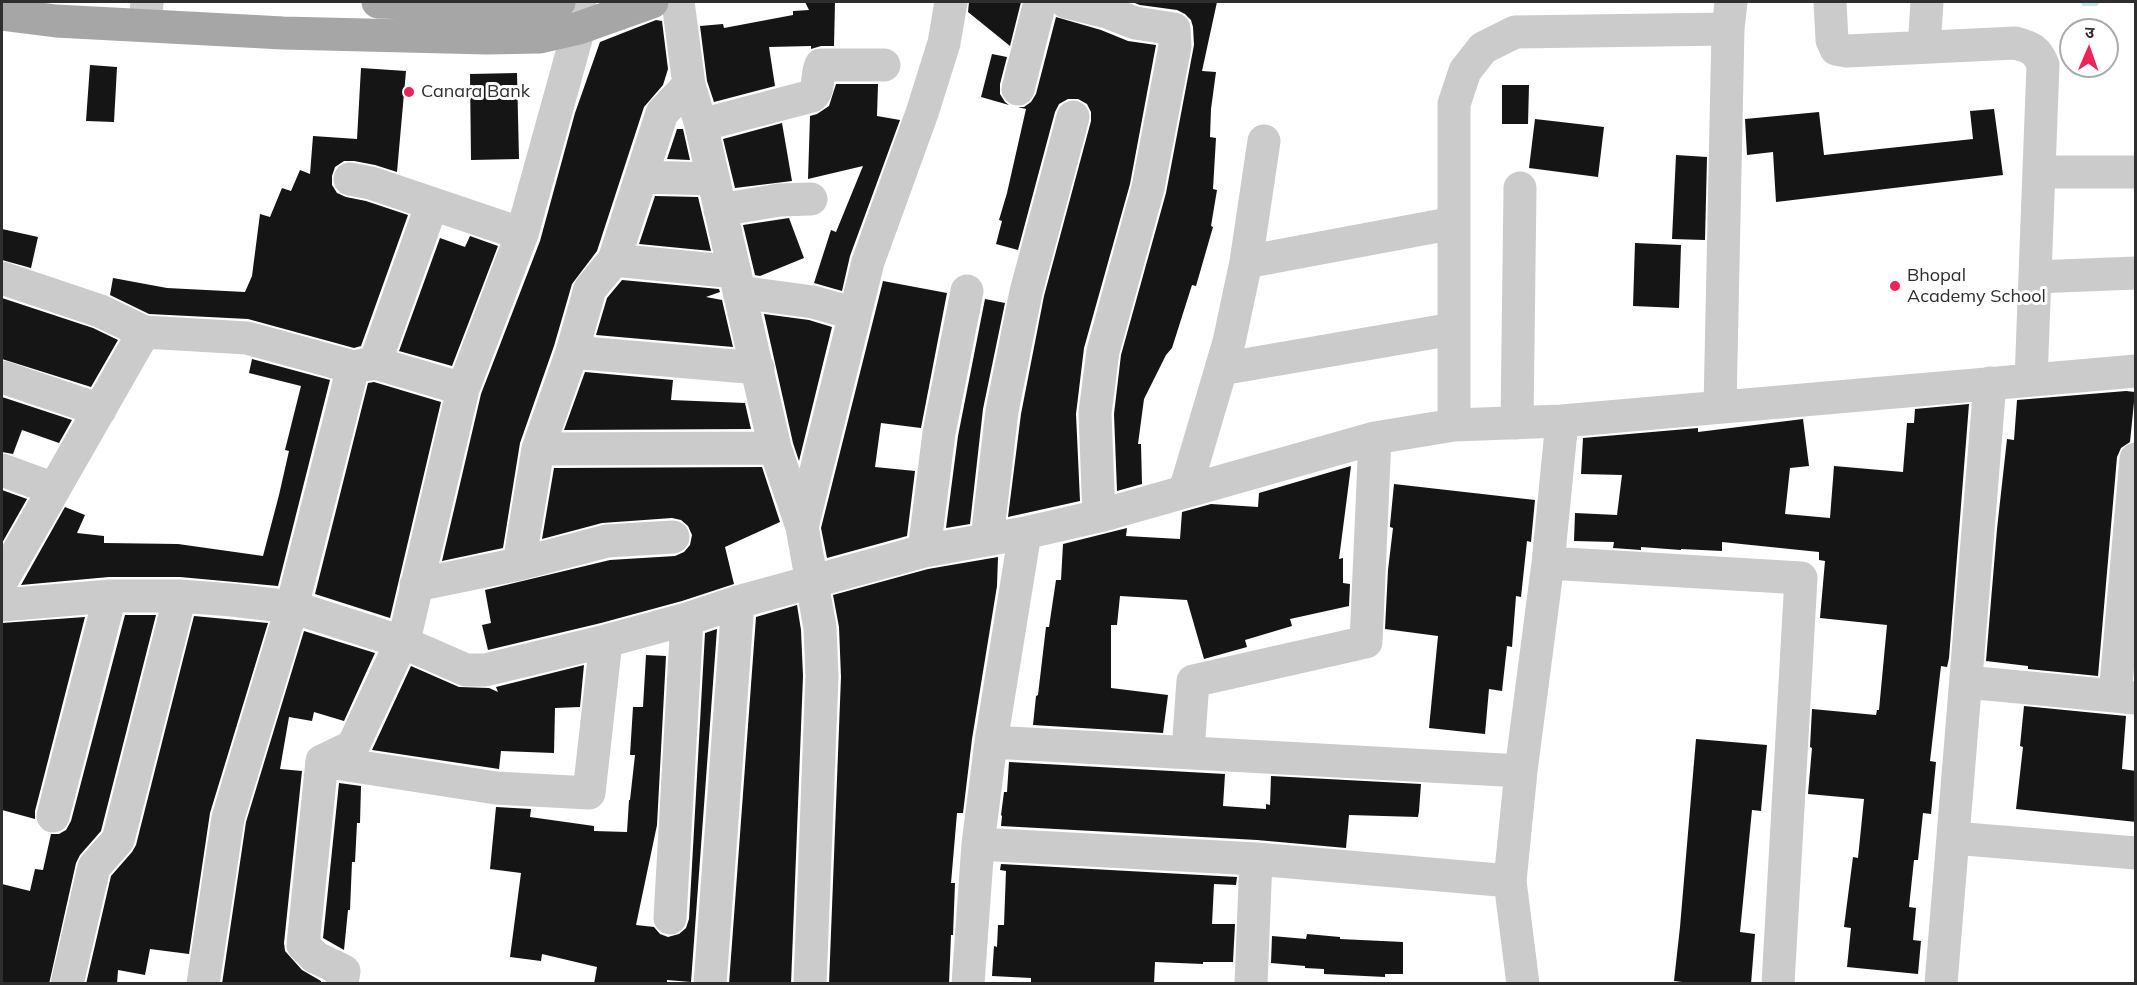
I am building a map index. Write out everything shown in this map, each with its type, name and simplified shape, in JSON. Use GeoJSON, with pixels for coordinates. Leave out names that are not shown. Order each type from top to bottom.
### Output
{"type":"FeatureCollection","features":[{"type":"Feature","properties":{"kind":"main road"},"geometry":{"type":"LineString","coordinates":[[378,2],[502,7],[523,7],[559,2]]}},
{"type":"Feature","properties":{"kind":"main road"},"geometry":{"type":"LineString","coordinates":[[2,14],[56,21],[146,13],[283,33],[540,38],[580,15],[652,2]]}},
{"type":"Feature","properties":{"kind":"street"},"geometry":{"type":"LineString","coordinates":[[678,2],[689,85],[701,125],[775,448],[802,527],[820,628],[822,676],[810,984]]}},
{"type":"Feature","properties":{"kind":"street"},"geometry":{"type":"LineString","coordinates":[[802,527],[868,262],[922,114],[944,43],[951,2]]}},
{"type":"Feature","properties":{"kind":"street"},"geometry":{"type":"LineString","coordinates":[[1018,89],[1040,2]]}},
{"type":"Feature","properties":{"kind":"street"},"geometry":{"type":"LineString","coordinates":[[1066,2],[1115,8],[1135,23],[1176,31],[1148,188],[1103,351],[1095,413],[1099,516]]}},
{"type":"Feature","properties":{"kind":"street"},"geometry":{"type":"LineString","coordinates":[[1830,2],[1832,40],[1836,49],[1846,51],[2015,43],[2032,48],[2038,54],[2043,65],[2031,380]]}},
{"type":"Feature","properties":{"kind":"street"},"geometry":{"type":"LineString","coordinates":[[1924,47],[1927,2]]}},
{"type":"Feature","properties":{"kind":"street"},"geometry":{"type":"LineString","coordinates":[[321,761],[353,746],[406,632],[463,389],[522,234],[580,15]]}},
{"type":"Feature","properties":{"kind":"street"},"geometry":{"type":"LineString","coordinates":[[1454,425],[1454,104],[1466,71],[1483,48],[1515,32],[1729,15],[1720,407]]}},
{"type":"Feature","properties":{"kind":"street"},"geometry":{"type":"LineString","coordinates":[[701,125],[812,96],[816,90],[821,65],[884,65]]}},
{"type":"Feature","properties":{"kind":"street"},"geometry":{"type":"LineString","coordinates":[[519,564],[538,449],[572,352],[590,289],[614,260],[662,113],[689,85]]}},
{"type":"Feature","properties":{"kind":"street"},"geometry":{"type":"LineString","coordinates":[[987,539],[1002,411],[1026,292],[1073,117]]}},
{"type":"Feature","properties":{"kind":"street"},"geometry":{"type":"LineString","coordinates":[[1185,491],[1221,369],[1246,262],[1264,141]]}},
{"type":"Feature","properties":{"kind":"street"},"geometry":{"type":"LineString","coordinates":[[2039,172],[2136,172]]}},
{"type":"Feature","properties":{"kind":"street"},"geometry":{"type":"LineString","coordinates":[[642,177],[717,194],[779,200],[812,199]]}},
{"type":"Feature","properties":{"kind":"street"},"geometry":{"type":"LineString","coordinates":[[350,179],[371,183],[522,234]]}},
{"type":"Feature","properties":{"kind":"street"},"geometry":{"type":"LineString","coordinates":[[1517,423],[1520,188]]}},
{"type":"Feature","properties":{"kind":"street"},"geometry":{"type":"LineString","coordinates":[[203,984],[228,818],[364,365],[432,204]]}},
{"type":"Feature","properties":{"kind":"street"},"geometry":{"type":"LineString","coordinates":[[1246,262],[1454,223]]}},
{"type":"Feature","properties":{"kind":"street"},"geometry":{"type":"LineString","coordinates":[[614,260],[737,282],[855,314]]}},
{"type":"Feature","properties":{"kind":"street"},"geometry":{"type":"LineString","coordinates":[[2035,277],[2136,273]]}},
{"type":"Feature","properties":{"kind":"street"},"geometry":{"type":"LineString","coordinates":[[2,278],[100,310],[144,332],[248,338],[463,389]]}},
{"type":"Feature","properties":{"kind":"street"},"geometry":{"type":"LineString","coordinates":[[924,551],[939,433],[967,291]]}},
{"type":"Feature","properties":{"kind":"street"},"geometry":{"type":"LineString","coordinates":[[1221,369],[1453,328]]}},
{"type":"Feature","properties":{"kind":"street"},"geometry":{"type":"LineString","coordinates":[[144,332],[2,585],[110,596],[180,596],[292,607],[402,642],[466,670],[485,669],[606,641],[924,551],[1025,533],[1099,516],[1375,438],[1454,425],[1562,421],[2136,371]]}},
{"type":"Feature","properties":{"kind":"street"},"geometry":{"type":"LineString","coordinates":[[572,352],[758,368]]}},
{"type":"Feature","properties":{"kind":"street"},"geometry":{"type":"LineString","coordinates":[[2,377],[100,410]]}},
{"type":"Feature","properties":{"kind":"street"},"geometry":{"type":"LineString","coordinates":[[1941,984],[1990,383]]}},
{"type":"Feature","properties":{"kind":"street"},"geometry":{"type":"LineString","coordinates":[[1523,984],[1510,881],[1521,771],[1548,563],[1562,421]]}},
{"type":"Feature","properties":{"kind":"street"},"geometry":{"type":"LineString","coordinates":[[1188,751],[1193,681],[1366,642],[1375,438]]}},
{"type":"Feature","properties":{"kind":"street"},"geometry":{"type":"LineString","coordinates":[[538,449],[775,448]]}},
{"type":"Feature","properties":{"kind":"street"},"geometry":{"type":"LineString","coordinates":[[1966,682],[2125,697],[2136,459]]}},
{"type":"Feature","properties":{"kind":"street"},"geometry":{"type":"LineString","coordinates":[[2,470],[54,489]]}},
{"type":"Feature","properties":{"kind":"street"},"geometry":{"type":"LineString","coordinates":[[968,984],[978,844],[990,742],[1025,533]]}},
{"type":"Feature","properties":{"kind":"street"},"geometry":{"type":"LineString","coordinates":[[417,585],[519,564],[607,541],[673,537]]}},
{"type":"Feature","properties":{"kind":"street"},"geometry":{"type":"LineString","coordinates":[[1548,563],[1801,578],[1778,984]]}},
{"type":"Feature","properties":{"kind":"street"},"geometry":{"type":"LineString","coordinates":[[53,816],[110,596]]}},
{"type":"Feature","properties":{"kind":"street"},"geometry":{"type":"LineString","coordinates":[[67,984],[94,867],[118,840],[180,596]]}},
{"type":"Feature","properties":{"kind":"street"},"geometry":{"type":"LineString","coordinates":[[710,984],[738,602]]}},
{"type":"Feature","properties":{"kind":"street"},"geometry":{"type":"LineString","coordinates":[[670,918],[687,619]]}},
{"type":"Feature","properties":{"kind":"street"},"geometry":{"type":"LineString","coordinates":[[321,761],[496,788],[589,793],[606,641]]}},
{"type":"Feature","properties":{"kind":"street"},"geometry":{"type":"LineString","coordinates":[[990,742],[1188,751],[1521,771]]}},
{"type":"Feature","properties":{"kind":"street"},"geometry":{"type":"LineString","coordinates":[[321,761],[303,945],[315,957],[344,971],[342,984]]}},
{"type":"Feature","properties":{"kind":"street"},"geometry":{"type":"LineString","coordinates":[[1953,838],[2136,853]]}},
{"type":"Feature","properties":{"kind":"street"},"geometry":{"type":"LineString","coordinates":[[978,844],[1256,860],[1510,881]]}},
{"type":"Feature","properties":{"kind":"street"},"geometry":{"type":"LineString","coordinates":[[1251,984],[1256,860]]}},
{"type":"Feature","properties":{"kind":"building"},"geometry":{"type":"Polygon","coordinates":[[[805,2],[835,2],[834,46],[811,49],[811,46],[769,47],[775,86],[714,102],[707,81],[700,26],[723,24],[724,28],[793,15],[793,11],[809,10],[805,2]]]}},
{"type":"Feature","properties":{"kind":"building"},"geometry":{"type":"Polygon","coordinates":[[[969,2],[1021,2],[1010,46],[968,12],[969,2]]]}},
{"type":"Feature","properties":{"kind":"building"},"geometry":{"type":"Polygon","coordinates":[[[1132,2],[1217,2],[1202,71],[1216,72],[1210,137],[1216,138],[1213,189],[1217,190],[1211,226],[1213,227],[1196,286],[1192,285],[1172,348],[1166,355],[1144,399],[1138,444],[1141,444],[1142,484],[1117,491],[1114,414],[1121,355],[1166,193],[1194,45],[1191,20],[1185,14],[1177,10],[1132,2]]]}},
{"type":"Feature","properties":{"kind":"building"},"geometry":{"type":"Polygon","coordinates":[[[1056,17],[1101,30],[1128,41],[1156,45],[1130,184],[1084,348],[1076,414],[1080,501],[1008,517],[1021,414],[1044,296],[1091,121],[1091,112],[1087,104],[1078,99],[1068,99],[1059,104],[1018,250],[996,244],[1002,221],[999,220],[1026,109],[1018,107],[1024,107],[1031,102],[1036,94],[1056,17]]]}},
{"type":"Feature","properties":{"kind":"building"},"geometry":{"type":"Polygon","coordinates":[[[656,20],[662,21],[668,69],[663,85],[644,107],[597,251],[572,284],[554,346],[520,443],[503,548],[442,561],[481,394],[540,241],[575,113],[600,42],[656,20]]]}},
{"type":"Feature","properties":{"kind":"building"},"geometry":{"type":"Polygon","coordinates":[[[992,54],[1007,57],[1000,84],[1000,94],[1009,105],[981,97],[992,54]]]}},
{"type":"Feature","properties":{"kind":"building"},"geometry":{"type":"Polygon","coordinates":[[[90,65],[117,67],[114,122],[86,121],[90,65]]]}},
{"type":"Feature","properties":{"kind":"building"},"geometry":{"type":"Polygon","coordinates":[[[361,68],[406,71],[397,172],[375,165],[344,161],[335,167],[332,185],[337,193],[346,197],[408,215],[361,346],[354,348],[248,319],[149,314],[110,295],[113,278],[167,288],[245,292],[252,276],[260,214],[270,217],[282,188],[291,191],[300,170],[310,174],[313,136],[357,139],[361,68]]]}},
{"type":"Feature","properties":{"kind":"building"},"geometry":{"type":"Polygon","coordinates":[[[517,73],[519,159],[471,160],[470,74],[517,73]]]}},
{"type":"Feature","properties":{"kind":"building"},"geometry":{"type":"Polygon","coordinates":[[[836,84],[878,84],[877,116],[900,120],[850,256],[842,291],[814,283],[831,230],[836,232],[863,166],[808,179],[810,116],[829,106],[836,84]]]}},
{"type":"Feature","properties":{"kind":"building"},"geometry":{"type":"Polygon","coordinates":[[[1502,85],[1529,85],[1528,124],[1502,124],[1502,85]]]}},
{"type":"Feature","properties":{"kind":"building"},"geometry":{"type":"Polygon","coordinates":[[[1994,109],[2003,175],[1776,202],[1773,152],[1747,155],[1745,119],[1819,112],[1824,155],[1973,139],[1970,111],[1994,109]]]}},
{"type":"Feature","properties":{"kind":"building"},"geometry":{"type":"Polygon","coordinates":[[[1535,119],[1604,127],[1598,177],[1529,168],[1535,119]]]}},
{"type":"Feature","properties":{"kind":"building"},"geometry":{"type":"Polygon","coordinates":[[[782,123],[792,181],[735,188],[723,139],[782,123]]]}},
{"type":"Feature","properties":{"kind":"building"},"geometry":{"type":"Polygon","coordinates":[[[677,129],[683,129],[690,160],[667,159],[677,129]]]}},
{"type":"Feature","properties":{"kind":"building"},"geometry":{"type":"Polygon","coordinates":[[[1676,155],[1707,157],[1705,240],[1672,239],[1676,155]]]}},
{"type":"Feature","properties":{"kind":"building"},"geometry":{"type":"Polygon","coordinates":[[[655,196],[698,197],[711,251],[639,244],[655,196]]]}},
{"type":"Feature","properties":{"kind":"building"},"geometry":{"type":"Polygon","coordinates":[[[789,218],[804,258],[760,276],[755,275],[743,225],[789,218]]]}},
{"type":"Feature","properties":{"kind":"building"},"geometry":{"type":"Polygon","coordinates":[[[2,229],[38,237],[31,268],[2,260],[2,229]]]}},
{"type":"Feature","properties":{"kind":"building"},"geometry":{"type":"Polygon","coordinates":[[[470,236],[498,246],[452,366],[399,351],[440,238],[465,247],[470,236]]]}},
{"type":"Feature","properties":{"kind":"building"},"geometry":{"type":"Polygon","coordinates":[[[1635,243],[1681,245],[1679,308],[1633,306],[1635,243]]]}},
{"type":"Feature","properties":{"kind":"building"},"geometry":{"type":"Polygon","coordinates":[[[622,280],[719,289],[720,292],[706,297],[722,300],[733,347],[596,335],[607,298],[622,280]]]}},
{"type":"Feature","properties":{"kind":"building"},"geometry":{"type":"Polygon","coordinates":[[[883,281],[947,293],[921,428],[881,423],[875,467],[915,471],[907,536],[827,558],[821,528],[883,281]]]}},
{"type":"Feature","properties":{"kind":"building"},"geometry":{"type":"Polygon","coordinates":[[[2,298],[93,328],[118,340],[91,387],[2,359],[2,298]]]}},
{"type":"Feature","properties":{"kind":"building"},"geometry":{"type":"Polygon","coordinates":[[[985,299],[1005,303],[983,409],[970,524],[946,528],[958,436],[985,299]]]}},
{"type":"Feature","properties":{"kind":"building"},"geometry":{"type":"Polygon","coordinates":[[[764,314],[809,320],[832,327],[799,461],[793,443],[764,314]]]}},
{"type":"Feature","properties":{"kind":"building"},"geometry":{"type":"Polygon","coordinates":[[[252,359],[330,380],[278,586],[180,577],[109,577],[21,585],[65,507],[85,515],[77,533],[104,536],[104,543],[178,544],[263,556],[289,451],[285,450],[301,386],[249,373],[252,359]]]}},
{"type":"Feature","properties":{"kind":"building"},"geometry":{"type":"Polygon","coordinates":[[[585,372],[673,380],[671,400],[745,403],[751,429],[564,430],[585,372]]]}},
{"type":"Feature","properties":{"kind":"building"},"geometry":{"type":"Polygon","coordinates":[[[374,382],[441,402],[390,618],[315,594],[368,383],[374,382]]]}},
{"type":"Feature","properties":{"kind":"building"},"geometry":{"type":"Polygon","coordinates":[[[2135,392],[2130,442],[2121,448],[2117,457],[2098,676],[2028,669],[2028,666],[1986,661],[2007,439],[2014,440],[2017,400],[2135,392]]]}},
{"type":"Feature","properties":{"kind":"building"},"geometry":{"type":"Polygon","coordinates":[[[2,397],[72,420],[59,443],[22,430],[13,454],[2,452],[2,397]]]}},
{"type":"Feature","properties":{"kind":"building"},"geometry":{"type":"Polygon","coordinates":[[[1969,404],[1949,658],[1947,667],[1941,666],[1930,761],[1936,762],[1931,814],[1923,813],[1918,860],[1914,860],[1909,907],[1916,908],[1913,940],[1921,941],[1918,974],[1847,967],[1851,928],[1844,927],[1853,857],[1858,858],[1864,799],[1808,794],[1812,748],[1810,747],[1812,709],[1876,715],[1879,710],[1887,625],[1820,618],[1825,561],[1819,560],[1819,552],[1722,542],[1722,551],[1641,547],[1641,550],[1613,548],[1614,542],[1574,541],[1575,513],[1617,515],[1622,475],[1581,474],[1583,438],[1698,428],[1698,432],[1803,419],[1809,466],[1790,468],[1785,514],[1830,518],[1834,466],[1903,472],[1907,423],[1914,423],[1915,409],[1969,404]]]}},
{"type":"Feature","properties":{"kind":"building"},"geometry":{"type":"Polygon","coordinates":[[[1351,466],[1339,559],[1343,558],[1343,583],[1350,584],[1349,606],[1290,619],[1292,626],[1245,640],[1247,647],[1204,659],[1187,600],[1120,596],[1117,625],[1111,625],[1111,688],[1168,695],[1163,733],[1033,725],[1046,627],[1049,627],[1056,580],[1061,580],[1063,544],[1127,528],[1126,536],[1180,539],[1182,512],[1211,504],[1258,507],[1259,493],[1351,466]]]}},
{"type":"Feature","properties":{"kind":"building"},"geometry":{"type":"Polygon","coordinates":[[[762,467],[780,522],[725,547],[734,584],[601,623],[488,650],[482,625],[491,623],[485,590],[610,560],[675,556],[684,552],[690,545],[692,535],[688,526],[681,520],[672,518],[602,523],[542,539],[554,468],[762,467]]]}},
{"type":"Feature","properties":{"kind":"building"},"geometry":{"type":"Polygon","coordinates":[[[1394,484],[1535,500],[1531,542],[1527,541],[1521,597],[1516,596],[1512,647],[1507,646],[1502,691],[1489,689],[1485,734],[1429,728],[1438,636],[1385,629],[1394,484]]]}},
{"type":"Feature","properties":{"kind":"building"},"geometry":{"type":"Polygon","coordinates":[[[2,490],[27,499],[2,543],[2,490]]]}},
{"type":"Feature","properties":{"kind":"building"},"geometry":{"type":"Polygon","coordinates":[[[998,557],[997,586],[972,739],[963,813],[957,813],[951,883],[955,883],[949,984],[829,984],[841,677],[839,627],[833,595],[928,569],[998,557]]]}},
{"type":"Feature","properties":{"kind":"building"},"geometry":{"type":"Polygon","coordinates":[[[797,605],[801,630],[803,676],[791,984],[729,984],[756,617],[797,605]]]}},
{"type":"Feature","properties":{"kind":"building"},"geometry":{"type":"Polygon","coordinates":[[[125,615],[156,615],[101,831],[76,863],[49,984],[2,984],[2,884],[30,891],[35,869],[43,870],[51,834],[59,834],[66,830],[71,821],[125,615]]]}},
{"type":"Feature","properties":{"kind":"building"},"geometry":{"type":"Polygon","coordinates":[[[194,616],[268,623],[210,813],[189,954],[150,949],[145,975],[118,970],[117,984],[86,984],[111,876],[136,845],[194,616]]]}},
{"type":"Feature","properties":{"kind":"building"},"geometry":{"type":"Polygon","coordinates":[[[85,617],[35,811],[35,819],[2,810],[2,623],[85,617]]]}},
{"type":"Feature","properties":{"kind":"building"},"geometry":{"type":"Polygon","coordinates":[[[717,629],[691,982],[667,980],[667,984],[594,984],[597,967],[542,954],[541,961],[510,957],[521,873],[490,869],[496,807],[531,809],[530,817],[594,826],[594,831],[627,832],[635,755],[630,755],[633,707],[643,707],[646,655],[666,656],[657,825],[636,925],[654,927],[660,934],[668,937],[679,934],[686,928],[689,919],[705,633],[717,629]]]}},
{"type":"Feature","properties":{"kind":"building"},"geometry":{"type":"Polygon","coordinates":[[[304,631],[375,653],[344,721],[314,712],[312,721],[289,717],[280,769],[302,771],[285,951],[302,970],[321,981],[321,984],[222,984],[246,822],[304,631]]]}},
{"type":"Feature","properties":{"kind":"building"},"geometry":{"type":"Polygon","coordinates":[[[584,665],[580,707],[555,708],[554,753],[501,751],[499,769],[372,750],[411,666],[459,687],[489,688],[498,692],[496,687],[584,665]]]}},
{"type":"Feature","properties":{"kind":"building"},"geometry":{"type":"Polygon","coordinates":[[[2024,706],[2126,716],[2122,769],[2136,771],[2136,822],[2016,809],[2023,747],[2020,746],[2024,706]]]}},
{"type":"Feature","properties":{"kind":"building"},"geometry":{"type":"Polygon","coordinates":[[[1696,739],[1767,745],[1761,811],[1752,810],[1740,932],[1755,934],[1751,984],[1699,984],[1674,981],[1696,739]]]}},
{"type":"Feature","properties":{"kind":"building"},"geometry":{"type":"Polygon","coordinates":[[[1009,762],[1225,774],[1223,806],[1266,809],[1266,804],[1270,805],[1271,776],[1421,784],[1419,811],[1418,817],[1349,815],[1346,848],[1257,840],[1001,826],[1009,762]]]}},
{"type":"Feature","properties":{"kind":"building"},"geometry":{"type":"Polygon","coordinates":[[[339,783],[361,786],[360,823],[357,823],[355,862],[352,862],[350,910],[348,910],[344,950],[323,938],[339,783]]]}},
{"type":"Feature","properties":{"kind":"building"},"geometry":{"type":"Polygon","coordinates":[[[1001,864],[1237,877],[1236,885],[1214,884],[1212,924],[1235,924],[1233,962],[1203,962],[1203,964],[1155,962],[1154,984],[1031,984],[1031,978],[992,976],[998,925],[1004,925],[1006,871],[1000,870],[1001,864]]]}},
{"type":"Feature","properties":{"kind":"building"},"geometry":{"type":"Polygon","coordinates":[[[1307,934],[1340,937],[1340,939],[1403,942],[1403,974],[1385,974],[1385,977],[1324,974],[1324,969],[1271,963],[1272,936],[1306,939],[1307,934]]]}},
{"type":"Feature","properties":{"kind":"waterway"},"geometry":{"type":"LineString","coordinates":[[2085,2],[2095,2]]}},
{"type":"Feature","properties":{"kind":"place","name":"Canara Bank"},"geometry":{"type":"Point","coordinates":[409,92]}},
{"type":"Feature","properties":{"kind":"place","name":"Bhopal Academy School"},"geometry":{"type":"Point","coordinates":[1895,286]}}]}
